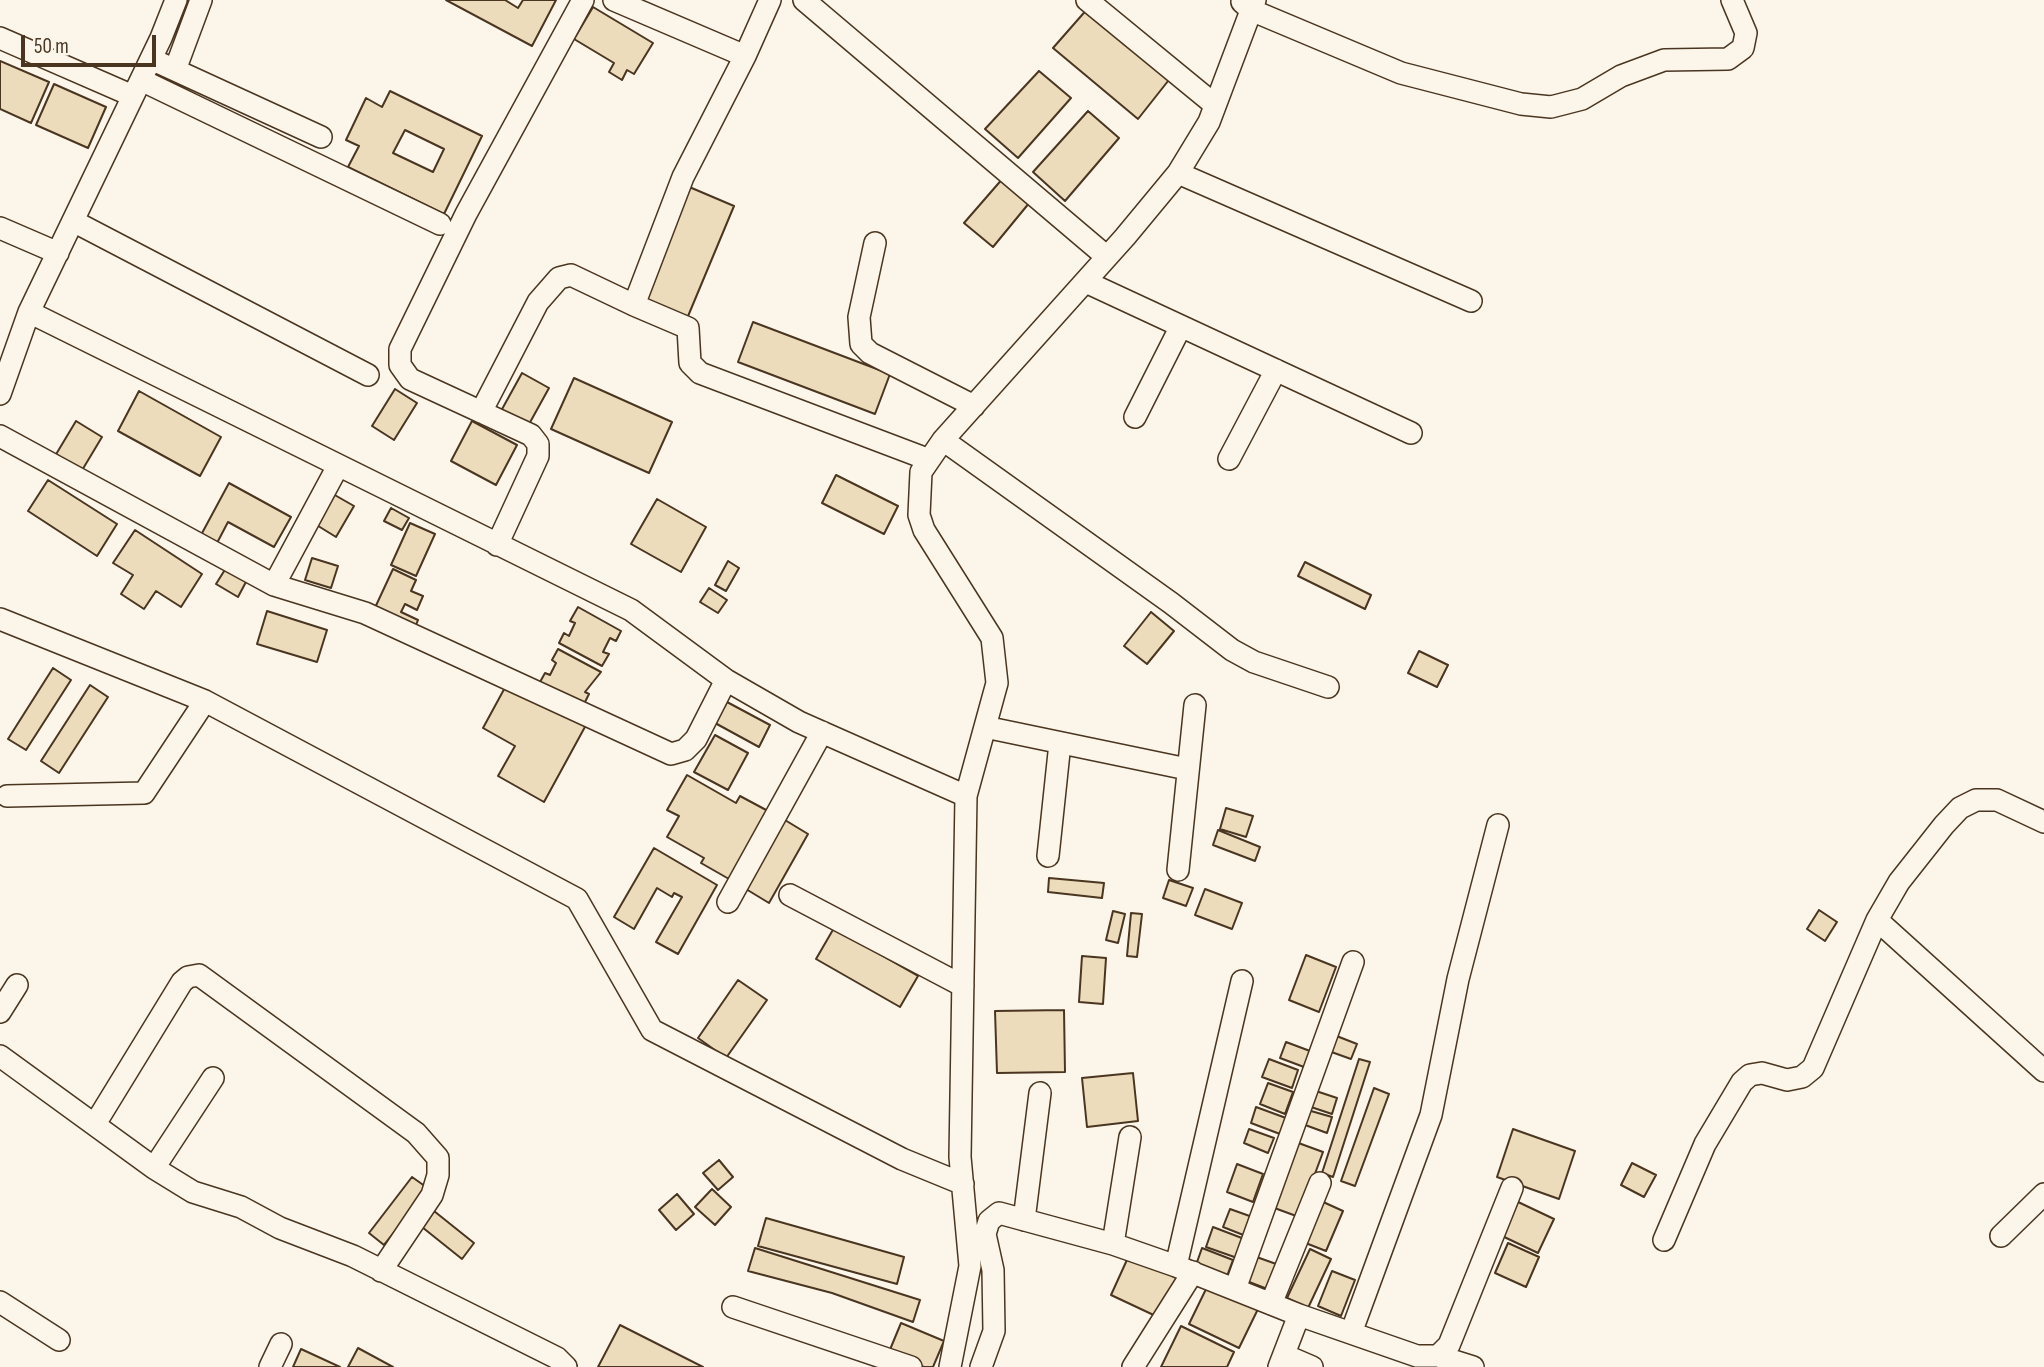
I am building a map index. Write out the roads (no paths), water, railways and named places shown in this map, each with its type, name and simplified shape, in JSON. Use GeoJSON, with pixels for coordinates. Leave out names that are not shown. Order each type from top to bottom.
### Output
{"type":"FeatureCollection","features":[{"type":"Feature","properties":{"kind":"street"},"geometry":{"type":"LineString","coordinates":[[0,394],[29,312],[151,59],[176,0]]}},
{"type":"Feature","properties":{"kind":"street"},"geometry":{"type":"LineString","coordinates":[[175,70],[201,0]]}},
{"type":"Feature","properties":{"kind":"street"},"geometry":{"type":"LineString","coordinates":[[497,545],[538,456],[538,444],[531,435],[410,379],[400,365],[400,349],[466,214],[583,0]]}},
{"type":"Feature","properties":{"kind":"street"},"geometry":{"type":"LineString","coordinates":[[614,0],[745,56]]}},
{"type":"Feature","properties":{"kind":"street"},"geometry":{"type":"LineString","coordinates":[[634,304],[682,177],[745,56],[770,0]]}},
{"type":"Feature","properties":{"kind":"street"},"geometry":{"type":"LineString","coordinates":[[804,0],[827,8],[1107,257]]}},
{"type":"Feature","properties":{"kind":"street"},"geometry":{"type":"LineString","coordinates":[[1087,0],[1215,105]]}},
{"type":"Feature","properties":{"kind":"street"},"geometry":{"type":"LineString","coordinates":[[950,1367],[970,1266],[960,1157],[967,796],[998,683],[992,638],[924,530],[919,515],[921,472],[927,459],[1086,282],[1178,173],[1215,105],[1249,3],[1401,73],[1521,104],[1551,107],[1582,99],[1620,76],[1664,60],[1728,59],[1743,48],[1746,33],[1732,0]]}},
{"type":"Feature","properties":{"kind":"street"},"geometry":{"type":"LineString","coordinates":[[0,38],[137,88],[440,224]]}},
{"type":"Feature","properties":{"kind":"street"},"geometry":{"type":"LineString","coordinates":[[151,59],[321,137]]}},
{"type":"Feature","properties":{"kind":"street"},"geometry":{"type":"LineString","coordinates":[[1178,173],[1471,301]]}},
{"type":"Feature","properties":{"kind":"street"},"geometry":{"type":"LineString","coordinates":[[73,221],[368,375]]}},
{"type":"Feature","properties":{"kind":"street"},"geometry":{"type":"LineString","coordinates":[[0,228],[58,253]]}},
{"type":"Feature","properties":{"kind":"street"},"geometry":{"type":"LineString","coordinates":[[875,243],[859,317],[861,344],[870,353],[974,406]]}},
{"type":"Feature","properties":{"kind":"street"},"geometry":{"type":"LineString","coordinates":[[481,412],[538,302],[559,278],[571,275],[688,328],[690,363],[700,373],[927,459]]}},
{"type":"Feature","properties":{"kind":"street"},"geometry":{"type":"LineString","coordinates":[[1086,282],[1411,433]]}},
{"type":"Feature","properties":{"kind":"street"},"geometry":{"type":"LineString","coordinates":[[29,312],[631,610],[726,680],[822,732],[967,796]]}},
{"type":"Feature","properties":{"kind":"street"},"geometry":{"type":"LineString","coordinates":[[1135,417],[1181,326]]}},
{"type":"Feature","properties":{"kind":"street"},"geometry":{"type":"LineString","coordinates":[[1229,459],[1276,370]]}},
{"type":"Feature","properties":{"kind":"street"},"geometry":{"type":"LineString","coordinates":[[0,436],[274,585],[365,613],[671,754],[685,750],[696,738],[726,680]]}},
{"type":"Feature","properties":{"kind":"street"},"geometry":{"type":"LineString","coordinates":[[943,440],[1171,603],[1232,650],[1254,662],[1328,687]]}},
{"type":"Feature","properties":{"kind":"street"},"geometry":{"type":"LineString","coordinates":[[274,585],[338,466]]}},
{"type":"Feature","properties":{"kind":"street"},"geometry":{"type":"LineString","coordinates":[[0,619],[205,702],[577,898],[652,1030],[902,1159],[963,1184]]}},
{"type":"Feature","properties":{"kind":"street"},"geometry":{"type":"LineString","coordinates":[[8,796],[144,793],[205,702]]}},
{"type":"Feature","properties":{"kind":"street"},"geometry":{"type":"LineString","coordinates":[[1178,870],[1195,705]]}},
{"type":"Feature","properties":{"kind":"street"},"geometry":{"type":"LineString","coordinates":[[985,727],[1187,769]]}},
{"type":"Feature","properties":{"kind":"street"},"geometry":{"type":"LineString","coordinates":[[728,902],[822,732]]}},
{"type":"Feature","properties":{"kind":"street"},"geometry":{"type":"LineString","coordinates":[[1048,856],[1060,743]]}},
{"type":"Feature","properties":{"kind":"street"},"geometry":{"type":"LineString","coordinates":[[1664,1240],[1705,1144],[1742,1082],[1750,1075],[1762,1073],[1787,1080],[1802,1077],[1813,1068],[1877,920],[1899,882],[1960,808],[1976,800],[1997,800],[2044,822]]}},
{"type":"Feature","properties":{"kind":"street"},"geometry":{"type":"LineString","coordinates":[[1351,1333],[1431,1115],[1458,979],[1498,825]]}},
{"type":"Feature","properties":{"kind":"street"},"geometry":{"type":"LineString","coordinates":[[790,895],[963,986]]}},
{"type":"Feature","properties":{"kind":"street"},"geometry":{"type":"LineString","coordinates":[[1877,920],[2044,1071]]}},
{"type":"Feature","properties":{"kind":"street"},"geometry":{"type":"LineString","coordinates":[[1235,1289],[1353,962]]}},
{"type":"Feature","properties":{"kind":"street"},"geometry":{"type":"LineString","coordinates":[[95,1124],[181,982],[188,976],[199,975],[416,1133],[438,1158],[438,1175],[432,1195],[381,1271]]}},
{"type":"Feature","properties":{"kind":"street"},"geometry":{"type":"LineString","coordinates":[[1133,1367],[1185,1269],[1242,981]]}},
{"type":"Feature","properties":{"kind":"street"},"geometry":{"type":"LineString","coordinates":[[0,1012],[17,985]]}},
{"type":"Feature","properties":{"kind":"street"},"geometry":{"type":"LineString","coordinates":[[0,1056],[154,1168],[194,1192],[241,1207],[280,1228],[353,1256],[557,1358],[566,1367]]}},
{"type":"Feature","properties":{"kind":"street"},"geometry":{"type":"LineString","coordinates":[[154,1168],[213,1078]]}},
{"type":"Feature","properties":{"kind":"street"},"geometry":{"type":"LineString","coordinates":[[1024,1220],[1040,1093]]}},
{"type":"Feature","properties":{"kind":"street"},"geometry":{"type":"LineString","coordinates":[[1113,1244],[1130,1137]]}},
{"type":"Feature","properties":{"kind":"street"},"geometry":{"type":"LineString","coordinates":[[1271,1304],[1320,1183]]}},
{"type":"Feature","properties":{"kind":"street"},"geometry":{"type":"LineString","coordinates":[[1437,1356],[1450,1345],[1511,1188]]}},
{"type":"Feature","properties":{"kind":"street"},"geometry":{"type":"LineString","coordinates":[[2001,1236],[2044,1194]]}},
{"type":"Feature","properties":{"kind":"street"},"geometry":{"type":"LineString","coordinates":[[981,1367],[994,1331],[993,1270],[985,1234],[989,1221],[999,1213],[1113,1244],[1185,1269],[1299,1315],[1417,1356],[1437,1356],[1473,1367]]}},
{"type":"Feature","properties":{"kind":"street"},"geometry":{"type":"LineString","coordinates":[[0,1302],[59,1340]]}},
{"type":"Feature","properties":{"kind":"street"},"geometry":{"type":"LineString","coordinates":[[733,1307],[911,1367]]}},
{"type":"Feature","properties":{"kind":"street"},"geometry":{"type":"LineString","coordinates":[[1299,1315],[1282,1361],[1312,1367]]}},
{"type":"Feature","properties":{"kind":"street"},"geometry":{"type":"LineString","coordinates":[[270,1367],[281,1344]]}}]}
